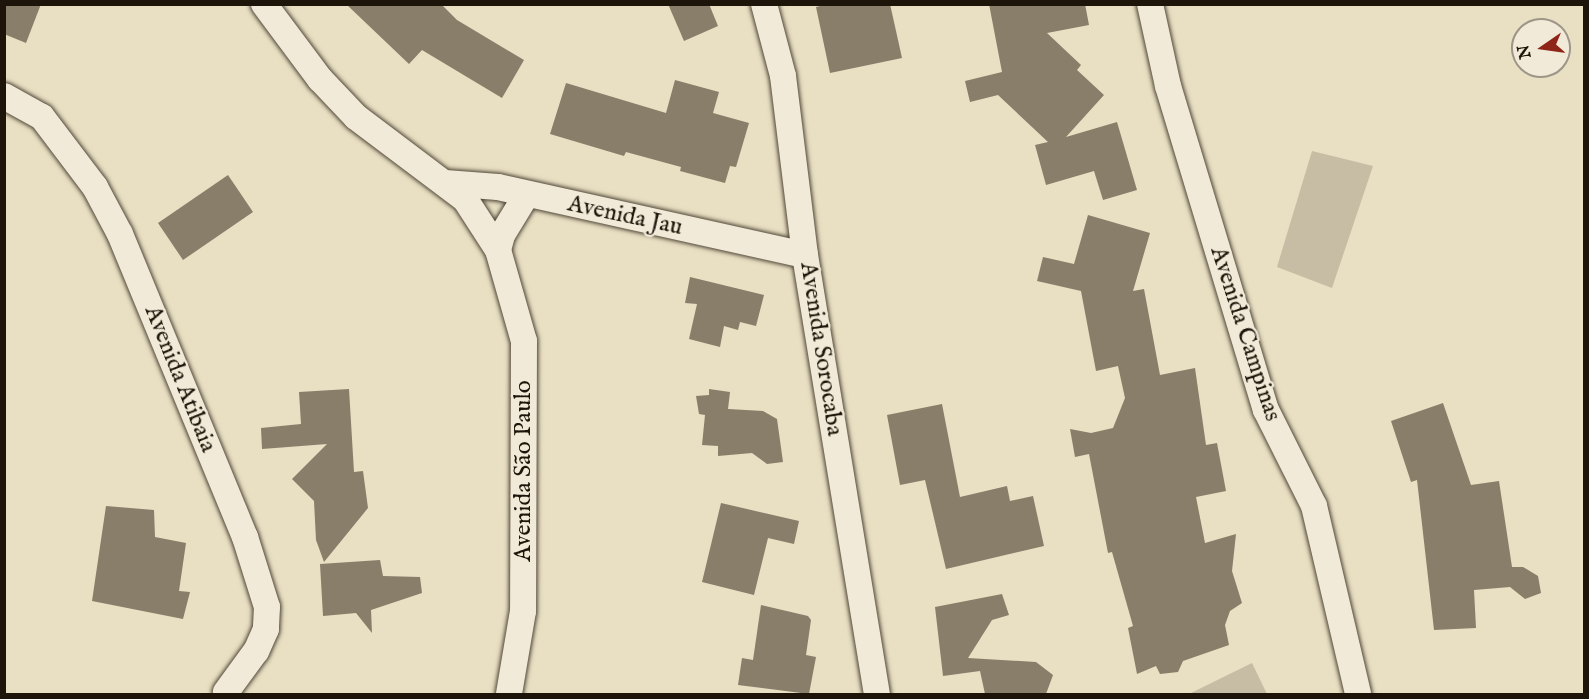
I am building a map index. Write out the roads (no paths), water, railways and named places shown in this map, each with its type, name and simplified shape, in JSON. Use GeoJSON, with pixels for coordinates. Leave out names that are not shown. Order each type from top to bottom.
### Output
{"type":"FeatureCollection","features":[{"type":"Feature","properties":{"kind":"street","name":"Avenida São Paulo"},"geometry":{"type":"LineString","coordinates":[[264,4],[320,79],[356,117],[465,199],[498,250],[524,341],[523,611],[509,694]]}},
{"type":"Feature","properties":{"kind":"street","name":"Avenida Sorocaba"},"geometry":{"type":"LineString","coordinates":[[764,4],[783,76],[805,255],[877,694]]}},
{"type":"Feature","properties":{"kind":"street","name":"Avenida Campinas"},"geometry":{"type":"LineString","coordinates":[[1150,4],[1171,98],[1266,411],[1314,506],[1358,694]]}},
{"type":"Feature","properties":{"kind":"street","name":"Avenida Atibaia"},"geometry":{"type":"LineString","coordinates":[[4,96],[42,117],[95,187],[120,234],[245,537],[267,607],[266,629],[256,651],[226,692]]}},
{"type":"Feature","properties":{"kind":"street","name":"Avenida Jau"},"geometry":{"type":"LineString","coordinates":[[445,183],[498,187],[805,255]]}},
{"type":"Feature","properties":{"kind":"street"},"geometry":{"type":"LineString","coordinates":[[498,250],[502,235],[527,194]]}}]}
